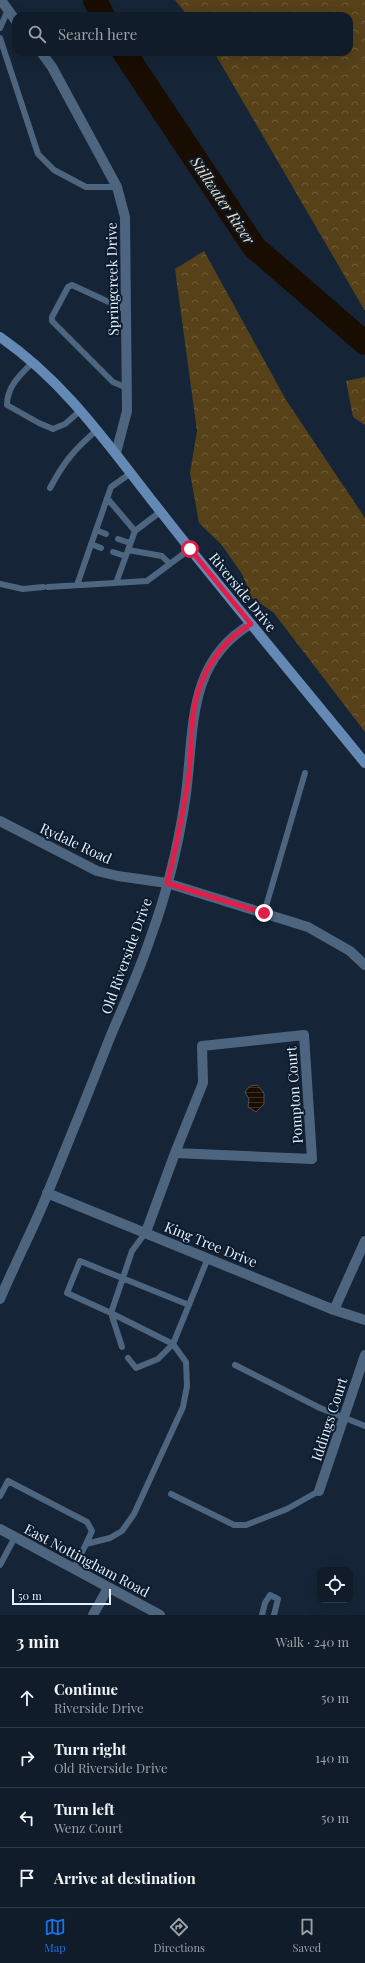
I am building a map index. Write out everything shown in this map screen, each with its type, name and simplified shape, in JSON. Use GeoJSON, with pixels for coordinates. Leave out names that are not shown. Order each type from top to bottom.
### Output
{"type":"FeatureCollection","features":[{"type":"Feature","properties":{"kind":"main road","name":"Riverside Drive"},"geometry":{"type":"LineString","coordinates":[[0,337],[33,362],[66,393],[98,429],[160,512],[365,763]]}},
{"type":"Feature","properties":{"kind":"street"},"geometry":{"type":"LineString","coordinates":[[1,0],[12,16]]}},
{"type":"Feature","properties":{"kind":"street","name":"Springcreek Drive"},"geometry":{"type":"LineString","coordinates":[[44,56],[52,67],[117,187],[125,217],[127,411],[116,453]]}},
{"type":"Feature","properties":{"kind":"street","name":"Old Riverside Drive"},"geometry":{"type":"LineString","coordinates":[[0,1299],[47,1193],[151,936],[167,883],[185,803],[194,712],[198,694],[208,668],[216,655],[227,642],[251,624]]}},
{"type":"Feature","properties":{"kind":"street","name":"Rydale Road"},"geometry":{"type":"LineString","coordinates":[[0,821],[97,871],[118,876],[167,883],[308,927],[350,951],[365,965]]}},
{"type":"Feature","properties":{"kind":"street","name":"Pompton Court"},"geometry":{"type":"LineString","coordinates":[[146,1232],[175,1153],[203,1083],[202,1046],[304,1034],[312,1159],[175,1153]]}},
{"type":"Feature","properties":{"kind":"street","name":"King Tree Drive"},"geometry":{"type":"LineString","coordinates":[[47,1193],[146,1232],[334,1310],[365,1320]]}},
{"type":"Feature","properties":{"kind":"street"},"geometry":{"type":"LineString","coordinates":[[334,1310],[365,1241]]}},
{"type":"Feature","properties":{"kind":"street","name":"Iddings Court"},"geometry":{"type":"LineString","coordinates":[[319,1491],[365,1355]]}},
{"type":"Feature","properties":{"kind":"street","name":"East Nottingham Road"},"geometry":{"type":"LineString","coordinates":[[0,1529],[160,1615]]}},
{"type":"Feature","properties":{"kind":"street"},"geometry":{"type":"LineString","coordinates":[[93,1615],[108,1588]]}},
{"type":"Feature","properties":{"kind":"lane"},"geometry":{"type":"LineString","coordinates":[[0,28],[8,10]]}},
{"type":"Feature","properties":{"kind":"lane"},"geometry":{"type":"LineString","coordinates":[[0,38],[38,154],[54,170],[86,187],[117,187]]}},
{"type":"Feature","properties":{"kind":"lane"},"geometry":{"type":"LineString","coordinates":[[126,310],[72,285],[68,287],[52,317],[52,321],[113,382],[127,388]]}},
{"type":"Feature","properties":{"kind":"lane"},"geometry":{"type":"LineString","coordinates":[[33,362],[16,378],[7,396],[7,405],[53,429],[65,424],[81,410]]}},
{"type":"Feature","properties":{"kind":"lane"},"geometry":{"type":"LineString","coordinates":[[50,488],[61,468],[74,450],[98,429]]}},
{"type":"Feature","properties":{"kind":"lane"},"geometry":{"type":"LineString","coordinates":[[77,585],[111,487],[131,473]]}},
{"type":"Feature","properties":{"kind":"lane"},"geometry":{"type":"LineString","coordinates":[[107,498],[135,531]]}},
{"type":"Feature","properties":{"kind":"lane"},"geometry":{"type":"LineString","coordinates":[[116,583],[135,531],[160,512]]}},
{"type":"Feature","properties":{"kind":"lane"},"geometry":{"type":"LineString","coordinates":[[96,530],[106,534]]}},
{"type":"Feature","properties":{"kind":"lane"},"geometry":{"type":"LineString","coordinates":[[118,539],[130,543]]}},
{"type":"Feature","properties":{"kind":"lane"},"geometry":{"type":"LineString","coordinates":[[91,544],[101,548]]}},
{"type":"Feature","properties":{"kind":"lane"},"geometry":{"type":"LineString","coordinates":[[0,584],[23,589],[147,581],[190,549]]}},
{"type":"Feature","properties":{"kind":"lane"},"geometry":{"type":"LineString","coordinates":[[113,552],[162,556],[170,564]]}},
{"type":"Feature","properties":{"kind":"lane"},"geometry":{"type":"LineString","coordinates":[[264,913],[305,773]]}},
{"type":"Feature","properties":{"kind":"lane"},"geometry":{"type":"LineString","coordinates":[[122,1347],[111,1313],[124,1279],[132,1251],[146,1232]]}},
{"type":"Feature","properties":{"kind":"lane"},"geometry":{"type":"LineString","coordinates":[[128,1358],[136,1368],[158,1359],[173,1344],[208,1258]]}},
{"type":"Feature","properties":{"kind":"lane"},"geometry":{"type":"LineString","coordinates":[[86,1544],[110,1538],[122,1531],[134,1514],[183,1407],[187,1386],[186,1362],[173,1344],[111,1313],[67,1294],[80,1261],[189,1305]]}},
{"type":"Feature","properties":{"kind":"lane"},"geometry":{"type":"LineString","coordinates":[[235,1365],[344,1418],[365,1426]]}},
{"type":"Feature","properties":{"kind":"lane"},"geometry":{"type":"LineString","coordinates":[[0,1496],[8,1481],[87,1522],[92,1531],[74,1568]]}},
{"type":"Feature","properties":{"kind":"lane"},"geometry":{"type":"LineString","coordinates":[[171,1494],[234,1525],[246,1525],[287,1508],[319,1491]]}},
{"type":"Feature","properties":{"kind":"lane"},"geometry":{"type":"LineString","coordinates":[[0,1565],[15,1537]]}},
{"type":"Feature","properties":{"kind":"lane"},"geometry":{"type":"LineString","coordinates":[[262,1615],[265,1603],[270,1595],[278,1599],[274,1615]]}},
{"type":"Feature","properties":{"kind":"green space"},"geometry":{"type":"Polygon","coordinates":[[[175,0],[365,0],[365,311],[216,56],[353,56],[353,12],[185,12],[175,0]]]}},
{"type":"Feature","properties":{"kind":"green space"},"geometry":{"type":"Polygon","coordinates":[[[204,251],[286,400],[365,518],[365,732],[273,612],[252,598],[242,574],[221,544],[199,523],[190,473],[197,431],[175,269],[204,251]]]}},
{"type":"Feature","properties":{"kind":"green space"},"geometry":{"type":"Polygon","coordinates":[[[365,377],[365,425],[353,417],[346,381],[365,377]]]}},
{"type":"Feature","properties":{"kind":"shaded area"},"geometry":{"type":"Polygon","coordinates":[[[257,1085],[264,1093],[264,1104],[256,1112],[248,1107],[249,1099],[245,1092],[250,1086],[257,1085]]]}},
{"type":"Feature","properties":{"kind":"waterway","name":"Stillwater River"},"geometry":{"type":"LineString","coordinates":[[95,0],[101,12]]}},
{"type":"Feature","properties":{"kind":"waterway","name":"Stillwater River"},"geometry":{"type":"LineString","coordinates":[[127,56],[254,247],[365,343]]}},
{"type":"Feature","properties":{"kind":"route"},"geometry":{"type":"LineString","coordinates":[[190,549],[251,624],[227,642],[216,655],[208,668],[198,694],[194,712],[185,803],[167,883],[264,913]]}}]}
